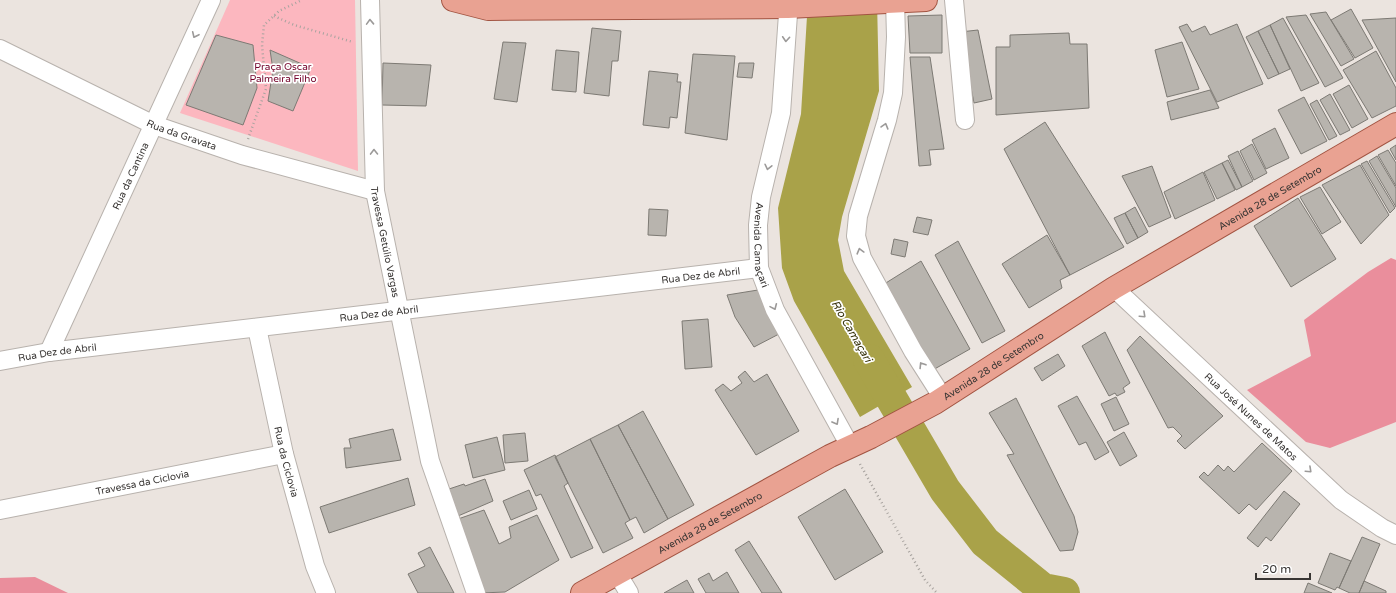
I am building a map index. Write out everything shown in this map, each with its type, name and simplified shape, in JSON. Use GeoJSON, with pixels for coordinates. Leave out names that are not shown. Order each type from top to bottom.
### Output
{"type":"FeatureCollection","features":[{"type":"Feature","properties":{"kind":"main road"},"geometry":{"type":"LineString","coordinates":[[454,0],[488,9],[605,4],[792,4],[926,0]]}},
{"type":"Feature","properties":{"kind":"main road","name":"Avenida 28 de Setembro"},"geometry":{"type":"LineString","coordinates":[[582,593],[850,446],[871,437],[935,403],[1114,288],[1396,124]]}},
{"type":"Feature","properties":{"kind":"street","name":"Rua da Cantina"},"geometry":{"type":"LineString","coordinates":[[49,352],[211,0]]}},
{"type":"Feature","properties":{"kind":"street","name":"Travessa Getúlio Vargas"},"geometry":{"type":"LineString","coordinates":[[370,0],[375,191],[398,310],[430,461],[476,593]]}},
{"type":"Feature","properties":{"kind":"street"},"geometry":{"type":"LineString","coordinates":[[954,0],[966,120]]}},
{"type":"Feature","properties":{"kind":"street"},"geometry":{"type":"LineString","coordinates":[[891,2],[896,37],[893,92],[858,216],[856,236],[862,258],[913,350],[935,403]]}},
{"type":"Feature","properties":{"kind":"street","name":"Avenida Camaçari"},"geometry":{"type":"LineString","coordinates":[[792,4],[781,113],[760,211],[759,268],[775,310],[850,446]]}},
{"type":"Feature","properties":{"kind":"street","name":"Rua da Gravata"},"geometry":{"type":"LineString","coordinates":[[0,49],[154,125],[242,155],[375,191]]}},
{"type":"Feature","properties":{"kind":"street","name":"Rua Dez de Abril"},"geometry":{"type":"LineString","coordinates":[[0,361],[49,352],[759,268]]}},
{"type":"Feature","properties":{"kind":"street","name":"Rua José Nunes de Matos"},"geometry":{"type":"LineString","coordinates":[[1114,288],[1341,500],[1382,528],[1396,534]]}},
{"type":"Feature","properties":{"kind":"street","name":"Rua da Ciclovia"},"geometry":{"type":"LineString","coordinates":[[257,328],[284,454],[315,566],[326,593]]}},
{"type":"Feature","properties":{"kind":"street","name":"Travessa da Ciclovia"},"geometry":{"type":"LineString","coordinates":[[0,510],[284,454]]}},
{"type":"Feature","properties":{"kind":"street"},"geometry":{"type":"LineString","coordinates":[[618,573],[630,593]]}},
{"type":"Feature","properties":{"kind":"path"},"geometry":{"type":"LineString","coordinates":[[242,155],[266,89],[262,45],[264,25],[278,11],[302,0]]}},
{"type":"Feature","properties":{"kind":"path"},"geometry":{"type":"LineString","coordinates":[[274,16],[294,25],[342,40],[371,45]]}},
{"type":"Feature","properties":{"kind":"path"},"geometry":{"type":"LineString","coordinates":[[850,446],[925,580],[937,593]]}},
{"type":"Feature","properties":{"kind":"green space","name":"Praça Oscar Palmeira Filho"},"geometry":{"type":"Polygon","coordinates":[[[230,0],[355,0],[358,171],[180,113],[230,0]]]}},
{"type":"Feature","properties":{"kind":"shaded area"},"geometry":{"type":"Polygon","coordinates":[[[1391,258],[1396,260],[1396,422],[1330,448],[1306,442],[1247,390],[1311,356],[1304,320],[1368,272],[1391,258]]]}},
{"type":"Feature","properties":{"kind":"shaded area"},"geometry":{"type":"Polygon","coordinates":[[[35,577],[68,593],[0,593],[0,578],[35,577]]]}},
{"type":"Feature","properties":{"kind":"water"},"geometry":{"type":"Polygon","coordinates":[[[808,0],[877,0],[879,91],[842,217],[838,240],[844,271],[912,387],[860,417],[794,301],[782,268],[778,208],[801,114],[808,0]]]}},
{"type":"Feature","properties":{"kind":"building"},"geometry":{"type":"Polygon","coordinates":[[[1351,9],[1373,48],[1355,58],[1331,20],[1351,9]]]}},
{"type":"Feature","properties":{"kind":"building"},"geometry":{"type":"Polygon","coordinates":[[[1326,12],[1354,59],[1341,66],[1310,14],[1326,12]]]}},
{"type":"Feature","properties":{"kind":"building"},"geometry":{"type":"Polygon","coordinates":[[[942,15],[942,53],[910,53],[908,16],[942,15]]]}},
{"type":"Feature","properties":{"kind":"building"},"geometry":{"type":"Polygon","coordinates":[[[1306,15],[1343,78],[1325,87],[1286,17],[1306,15]]]}},
{"type":"Feature","properties":{"kind":"building"},"geometry":{"type":"Polygon","coordinates":[[[1283,18],[1319,83],[1301,91],[1270,25],[1283,18]]]}},
{"type":"Feature","properties":{"kind":"building"},"geometry":{"type":"Polygon","coordinates":[[[1396,18],[1396,82],[1362,20],[1396,18]]]}},
{"type":"Feature","properties":{"kind":"building"},"geometry":{"type":"Polygon","coordinates":[[[1187,24],[1192,32],[1205,26],[1210,35],[1237,24],[1263,84],[1217,102],[1179,27],[1187,24]]]}},
{"type":"Feature","properties":{"kind":"building"},"geometry":{"type":"Polygon","coordinates":[[[1270,25],[1290,69],[1279,74],[1258,31],[1270,25]]]}},
{"type":"Feature","properties":{"kind":"building"},"geometry":{"type":"Polygon","coordinates":[[[592,28],[621,31],[618,61],[612,61],[609,96],[584,93],[592,28]]]}},
{"type":"Feature","properties":{"kind":"building"},"geometry":{"type":"Polygon","coordinates":[[[978,30],[992,99],[974,103],[960,32],[978,30]]]}},
{"type":"Feature","properties":{"kind":"building"},"geometry":{"type":"Polygon","coordinates":[[[1258,31],[1279,74],[1268,79],[1246,37],[1258,31]]]}},
{"type":"Feature","properties":{"kind":"building"},"geometry":{"type":"Polygon","coordinates":[[[1069,33],[1070,44],[1087,44],[1089,108],[996,115],[996,47],[1010,47],[1010,35],[1069,33]]]}},
{"type":"Feature","properties":{"kind":"building"},"geometry":{"type":"Polygon","coordinates":[[[216,35],[253,45],[257,88],[243,125],[186,105],[216,35]]]}},
{"type":"Feature","properties":{"kind":"building"},"geometry":{"type":"Polygon","coordinates":[[[503,42],[526,43],[517,102],[494,99],[503,42]]]}},
{"type":"Feature","properties":{"kind":"building"},"geometry":{"type":"Polygon","coordinates":[[[1182,42],[1199,89],[1167,97],[1155,50],[1182,42]]]}},
{"type":"Feature","properties":{"kind":"building"},"geometry":{"type":"Polygon","coordinates":[[[270,50],[311,68],[293,111],[268,101],[273,70],[270,50]]]}},
{"type":"Feature","properties":{"kind":"building"},"geometry":{"type":"Polygon","coordinates":[[[556,50],[579,52],[576,92],[552,90],[556,50]]]}},
{"type":"Feature","properties":{"kind":"building"},"geometry":{"type":"Polygon","coordinates":[[[1376,51],[1396,88],[1396,106],[1372,118],[1343,70],[1376,51]]]}},
{"type":"Feature","properties":{"kind":"building"},"geometry":{"type":"Polygon","coordinates":[[[693,54],[735,56],[727,140],[685,133],[693,54]]]}},
{"type":"Feature","properties":{"kind":"building"},"geometry":{"type":"Polygon","coordinates":[[[910,57],[930,57],[944,149],[929,150],[931,165],[919,166],[910,57]]]}},
{"type":"Feature","properties":{"kind":"building"},"geometry":{"type":"Polygon","coordinates":[[[383,63],[431,65],[426,106],[382,105],[383,63]]]}},
{"type":"Feature","properties":{"kind":"building"},"geometry":{"type":"Polygon","coordinates":[[[739,63],[754,63],[752,78],[737,77],[739,63]]]}},
{"type":"Feature","properties":{"kind":"building"},"geometry":{"type":"Polygon","coordinates":[[[649,71],[678,74],[677,82],[681,82],[677,118],[670,117],[669,128],[643,125],[649,71]]]}},
{"type":"Feature","properties":{"kind":"building"},"geometry":{"type":"Polygon","coordinates":[[[1349,85],[1368,119],[1352,128],[1333,94],[1349,85]]]}},
{"type":"Feature","properties":{"kind":"building"},"geometry":{"type":"Polygon","coordinates":[[[1210,90],[1219,108],[1171,120],[1167,102],[1210,90]]]}},
{"type":"Feature","properties":{"kind":"building"},"geometry":{"type":"Polygon","coordinates":[[[1330,94],[1350,130],[1340,135],[1320,100],[1330,94]]]}},
{"type":"Feature","properties":{"kind":"building"},"geometry":{"type":"Polygon","coordinates":[[[1304,97],[1327,141],[1301,154],[1278,110],[1304,97]]]}},
{"type":"Feature","properties":{"kind":"building"},"geometry":{"type":"Polygon","coordinates":[[[1317,100],[1337,136],[1329,140],[1310,104],[1317,100]]]}},
{"type":"Feature","properties":{"kind":"building"},"geometry":{"type":"Polygon","coordinates":[[[1045,122],[1124,247],[1070,275],[1004,149],[1045,122]]]}},
{"type":"Feature","properties":{"kind":"building"},"geometry":{"type":"Polygon","coordinates":[[[1275,128],[1289,158],[1266,169],[1252,140],[1275,128]]]}},
{"type":"Feature","properties":{"kind":"building"},"geometry":{"type":"Polygon","coordinates":[[[1252,144],[1267,173],[1254,180],[1240,151],[1252,144]]]}},
{"type":"Feature","properties":{"kind":"building"},"geometry":{"type":"Polygon","coordinates":[[[1396,145],[1396,160],[1390,149],[1396,145]]]}},
{"type":"Feature","properties":{"kind":"building"},"geometry":{"type":"Polygon","coordinates":[[[1388,150],[1396,163],[1396,186],[1378,155],[1388,150]]]}},
{"type":"Feature","properties":{"kind":"building"},"geometry":{"type":"Polygon","coordinates":[[[1238,151],[1253,181],[1242,187],[1228,156],[1238,151]]]}},
{"type":"Feature","properties":{"kind":"building"},"geometry":{"type":"Polygon","coordinates":[[[1377,156],[1396,188],[1396,207],[1369,161],[1377,156]]]}},
{"type":"Feature","properties":{"kind":"building"},"geometry":{"type":"Polygon","coordinates":[[[1228,160],[1242,187],[1236,190],[1222,163],[1228,160]]]}},
{"type":"Feature","properties":{"kind":"building"},"geometry":{"type":"Polygon","coordinates":[[[1367,161],[1395,208],[1390,213],[1361,164],[1367,161]]]}},
{"type":"Feature","properties":{"kind":"building"},"geometry":{"type":"Polygon","coordinates":[[[1222,163],[1235,190],[1217,199],[1204,172],[1222,163]]]}},
{"type":"Feature","properties":{"kind":"building"},"geometry":{"type":"Polygon","coordinates":[[[1360,165],[1389,215],[1361,244],[1322,185],[1360,165]]]}},
{"type":"Feature","properties":{"kind":"building"},"geometry":{"type":"Polygon","coordinates":[[[1152,166],[1171,217],[1149,227],[1122,176],[1152,166]]]}},
{"type":"Feature","properties":{"kind":"building"},"geometry":{"type":"Polygon","coordinates":[[[1203,172],[1215,200],[1175,219],[1164,192],[1203,172]]]}},
{"type":"Feature","properties":{"kind":"building"},"geometry":{"type":"Polygon","coordinates":[[[1320,187],[1341,222],[1322,234],[1300,197],[1320,187]]]}},
{"type":"Feature","properties":{"kind":"building"},"geometry":{"type":"Polygon","coordinates":[[[1298,198],[1336,259],[1291,287],[1254,226],[1298,198]]]}},
{"type":"Feature","properties":{"kind":"building"},"geometry":{"type":"Polygon","coordinates":[[[1135,207],[1148,232],[1138,238],[1125,213],[1135,207]]]}},
{"type":"Feature","properties":{"kind":"building"},"geometry":{"type":"Polygon","coordinates":[[[649,209],[668,210],[666,236],[648,235],[649,209]]]}},
{"type":"Feature","properties":{"kind":"building"},"geometry":{"type":"Polygon","coordinates":[[[1125,213],[1138,238],[1127,244],[1114,218],[1125,213]]]}},
{"type":"Feature","properties":{"kind":"building"},"geometry":{"type":"Polygon","coordinates":[[[917,217],[932,220],[928,235],[913,232],[917,217]]]}},
{"type":"Feature","properties":{"kind":"building"},"geometry":{"type":"Polygon","coordinates":[[[1047,235],[1070,275],[1060,280],[1062,288],[1029,308],[1002,264],[1047,235]]]}},
{"type":"Feature","properties":{"kind":"building"},"geometry":{"type":"Polygon","coordinates":[[[894,239],[908,242],[905,257],[891,254],[894,239]]]}},
{"type":"Feature","properties":{"kind":"building"},"geometry":{"type":"Polygon","coordinates":[[[958,241],[1005,331],[982,343],[935,255],[958,241]]]}},
{"type":"Feature","properties":{"kind":"building"},"geometry":{"type":"Polygon","coordinates":[[[921,261],[970,349],[931,371],[881,286],[921,261]]]}},
{"type":"Feature","properties":{"kind":"building"},"geometry":{"type":"Polygon","coordinates":[[[758,290],[779,334],[754,347],[735,317],[727,295],[758,290]]]}},
{"type":"Feature","properties":{"kind":"building"},"geometry":{"type":"Polygon","coordinates":[[[708,319],[712,367],[685,369],[682,321],[708,319]]]}},
{"type":"Feature","properties":{"kind":"building"},"geometry":{"type":"Polygon","coordinates":[[[1105,332],[1130,383],[1123,388],[1125,392],[1117,396],[1115,393],[1109,396],[1082,346],[1105,332]]]}},
{"type":"Feature","properties":{"kind":"building"},"geometry":{"type":"Polygon","coordinates":[[[1140,336],[1223,416],[1185,449],[1177,441],[1182,436],[1173,427],[1168,428],[1127,350],[1140,336]]]}},
{"type":"Feature","properties":{"kind":"building"},"geometry":{"type":"Polygon","coordinates":[[[1058,354],[1065,366],[1042,381],[1034,368],[1058,354]]]}},
{"type":"Feature","properties":{"kind":"building"},"geometry":{"type":"Polygon","coordinates":[[[745,371],[754,382],[767,374],[799,431],[756,455],[715,390],[723,384],[731,391],[742,383],[738,377],[745,371]]]}},
{"type":"Feature","properties":{"kind":"building"},"geometry":{"type":"Polygon","coordinates":[[[1077,396],[1109,452],[1095,460],[1086,442],[1079,445],[1058,406],[1077,396]]]}},
{"type":"Feature","properties":{"kind":"building"},"geometry":{"type":"Polygon","coordinates":[[[1116,397],[1129,424],[1114,431],[1101,404],[1116,397]]]}},
{"type":"Feature","properties":{"kind":"building"},"geometry":{"type":"Polygon","coordinates":[[[1016,398],[1074,516],[1078,532],[1073,550],[1060,551],[1007,455],[1014,454],[989,413],[1016,398]]]}},
{"type":"Feature","properties":{"kind":"building"},"geometry":{"type":"Polygon","coordinates":[[[643,411],[694,505],[668,519],[618,425],[643,411]]]}},
{"type":"Feature","properties":{"kind":"building"},"geometry":{"type":"Polygon","coordinates":[[[618,425],[668,519],[644,533],[636,517],[630,520],[590,439],[618,425]]]}},
{"type":"Feature","properties":{"kind":"building"},"geometry":{"type":"Polygon","coordinates":[[[393,429],[401,460],[346,468],[344,448],[351,448],[349,439],[393,429]]]}},
{"type":"Feature","properties":{"kind":"building"},"geometry":{"type":"Polygon","coordinates":[[[1124,432],[1137,456],[1120,466],[1107,442],[1124,432]]]}},
{"type":"Feature","properties":{"kind":"building"},"geometry":{"type":"Polygon","coordinates":[[[525,433],[528,461],[505,463],[503,435],[525,433]]]}},
{"type":"Feature","properties":{"kind":"building"},"geometry":{"type":"Polygon","coordinates":[[[497,437],[505,470],[473,478],[465,445],[497,437]]]}},
{"type":"Feature","properties":{"kind":"building"},"geometry":{"type":"Polygon","coordinates":[[[590,439],[630,520],[625,523],[633,538],[603,553],[555,457],[590,439]]]}},
{"type":"Feature","properties":{"kind":"building"},"geometry":{"type":"Polygon","coordinates":[[[1262,443],[1292,471],[1256,510],[1249,504],[1239,514],[1199,477],[1204,472],[1208,476],[1218,465],[1224,471],[1228,466],[1234,472],[1262,443]]]}},
{"type":"Feature","properties":{"kind":"building"},"geometry":{"type":"Polygon","coordinates":[[[555,455],[568,483],[564,486],[593,548],[571,558],[541,494],[536,496],[524,470],[555,455]]]}},
{"type":"Feature","properties":{"kind":"building"},"geometry":{"type":"Polygon","coordinates":[[[408,478],[415,505],[329,533],[320,507],[408,478]]]}},
{"type":"Feature","properties":{"kind":"building"},"geometry":{"type":"Polygon","coordinates":[[[485,479],[493,501],[458,516],[449,489],[464,484],[465,486],[485,479]]]}},
{"type":"Feature","properties":{"kind":"building"},"geometry":{"type":"Polygon","coordinates":[[[845,489],[883,552],[835,580],[798,517],[845,489]]]}},
{"type":"Feature","properties":{"kind":"building"},"geometry":{"type":"Polygon","coordinates":[[[529,490],[537,509],[511,520],[503,501],[529,490]]]}},
{"type":"Feature","properties":{"kind":"building"},"geometry":{"type":"Polygon","coordinates":[[[1284,491],[1300,504],[1271,541],[1266,537],[1258,547],[1247,538],[1284,491]]]}},
{"type":"Feature","properties":{"kind":"building"},"geometry":{"type":"Polygon","coordinates":[[[484,510],[499,544],[511,538],[509,527],[537,515],[559,560],[505,592],[481,593],[458,519],[484,510]]]}},
{"type":"Feature","properties":{"kind":"building"},"geometry":{"type":"Polygon","coordinates":[[[1362,537],[1380,544],[1359,593],[1350,593],[1339,588],[1362,537]]]}},
{"type":"Feature","properties":{"kind":"building"},"geometry":{"type":"Polygon","coordinates":[[[749,541],[782,593],[762,593],[735,550],[749,541]]]}},
{"type":"Feature","properties":{"kind":"building"},"geometry":{"type":"Polygon","coordinates":[[[430,547],[454,593],[418,593],[408,574],[425,566],[418,553],[430,547]]]}},
{"type":"Feature","properties":{"kind":"building"},"geometry":{"type":"Polygon","coordinates":[[[1330,553],[1351,561],[1339,588],[1337,587],[1335,590],[1318,583],[1330,553]]]}},
{"type":"Feature","properties":{"kind":"building"},"geometry":{"type":"Polygon","coordinates":[[[727,572],[739,593],[706,593],[698,579],[709,573],[713,581],[727,572]]]}},
{"type":"Feature","properties":{"kind":"building"},"geometry":{"type":"Polygon","coordinates":[[[687,580],[694,593],[664,593],[687,580]]]}},
{"type":"Feature","properties":{"kind":"building"},"geometry":{"type":"Polygon","coordinates":[[[1364,581],[1386,591],[1386,593],[1359,593],[1364,581]]]}},
{"type":"Feature","properties":{"kind":"building"},"geometry":{"type":"Polygon","coordinates":[[[1308,583],[1332,593],[1304,593],[1308,583]]]}},
{"type":"Feature","properties":{"kind":"waterway","name":"Rio Camaçari"},"geometry":{"type":"LineString","coordinates":[[869,360],[945,490],[985,542],[1043,589],[1064,593]]}}]}
